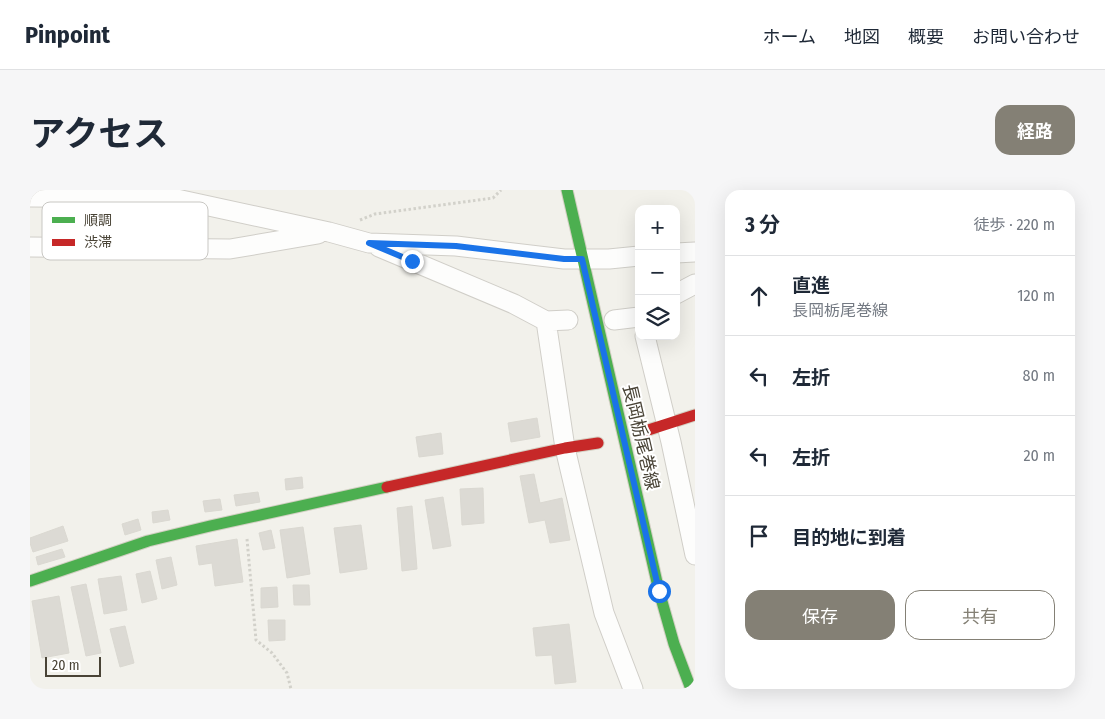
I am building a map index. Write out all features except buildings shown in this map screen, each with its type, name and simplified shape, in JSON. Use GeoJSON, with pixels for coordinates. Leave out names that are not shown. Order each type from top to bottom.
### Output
{"type":"FeatureCollection","features":[{"type":"Feature","properties":{"kind":"street","name":"長岡栃尾巻線"},"geometry":{"type":"LineString","coordinates":[[567,190],[659,591],[674,644],[691,689]]}},
{"type":"Feature","properties":{"kind":"street"},"geometry":{"type":"LineString","coordinates":[[30,197],[172,198],[190,202]]}},
{"type":"Feature","properties":{"kind":"street"},"geometry":{"type":"LineString","coordinates":[[208,206],[329,232],[369,243],[514,304],[546,321],[568,320]]}},
{"type":"Feature","properties":{"kind":"street"},"geometry":{"type":"LineString","coordinates":[[208,249],[230,249],[329,232]]}},
{"type":"Feature","properties":{"kind":"street"},"geometry":{"type":"LineString","coordinates":[[369,243],[456,246],[564,259],[635,256]]}},
{"type":"Feature","properties":{"kind":"street"},"geometry":{"type":"LineString","coordinates":[[680,253],[695,252]]}},
{"type":"Feature","properties":{"kind":"street"},"geometry":{"type":"LineString","coordinates":[[680,292],[695,284]]}},
{"type":"Feature","properties":{"kind":"street"},"geometry":{"type":"LineString","coordinates":[[614,320],[635,318]]}},
{"type":"Feature","properties":{"kind":"street"},"geometry":{"type":"LineString","coordinates":[[546,321],[564,448],[604,613],[633,689]]}},
{"type":"Feature","properties":{"kind":"street"},"geometry":{"type":"LineString","coordinates":[[645,340],[671,442],[695,555]]}},
{"type":"Feature","properties":{"kind":"street"},"geometry":{"type":"LineString","coordinates":[[639,432],[695,415]]}},
{"type":"Feature","properties":{"kind":"street"},"geometry":{"type":"LineString","coordinates":[[30,581],[148,541],[564,448],[598,443]]}},
{"type":"Feature","properties":{"kind":"path"},"geometry":{"type":"LineString","coordinates":[[356,222],[375,214],[494,198],[501,190]]}},
{"type":"Feature","properties":{"kind":"path"},"geometry":{"type":"LineString","coordinates":[[246,518],[256,640],[272,653],[287,673],[291,689]]}},
{"type":"Feature","properties":{"kind":"traffic: fast"},"geometry":{"type":"LineString","coordinates":[[567,190],[659,591],[674,644],[691,689]]}},
{"type":"Feature","properties":{"kind":"traffic: fast"},"geometry":{"type":"LineString","coordinates":[[30,581],[148,541],[387,487]]}},
{"type":"Feature","properties":{"kind":"traffic: jam"},"geometry":{"type":"LineString","coordinates":[[639,433],[695,415]]}},
{"type":"Feature","properties":{"kind":"traffic: jam"},"geometry":{"type":"LineString","coordinates":[[387,487],[565,448],[598,443]]}},
{"type":"Feature","properties":{"kind":"route"},"geometry":{"type":"LineString","coordinates":[[412,261],[369,243],[456,246],[564,259],[582,259],[659,591]]}}]}
